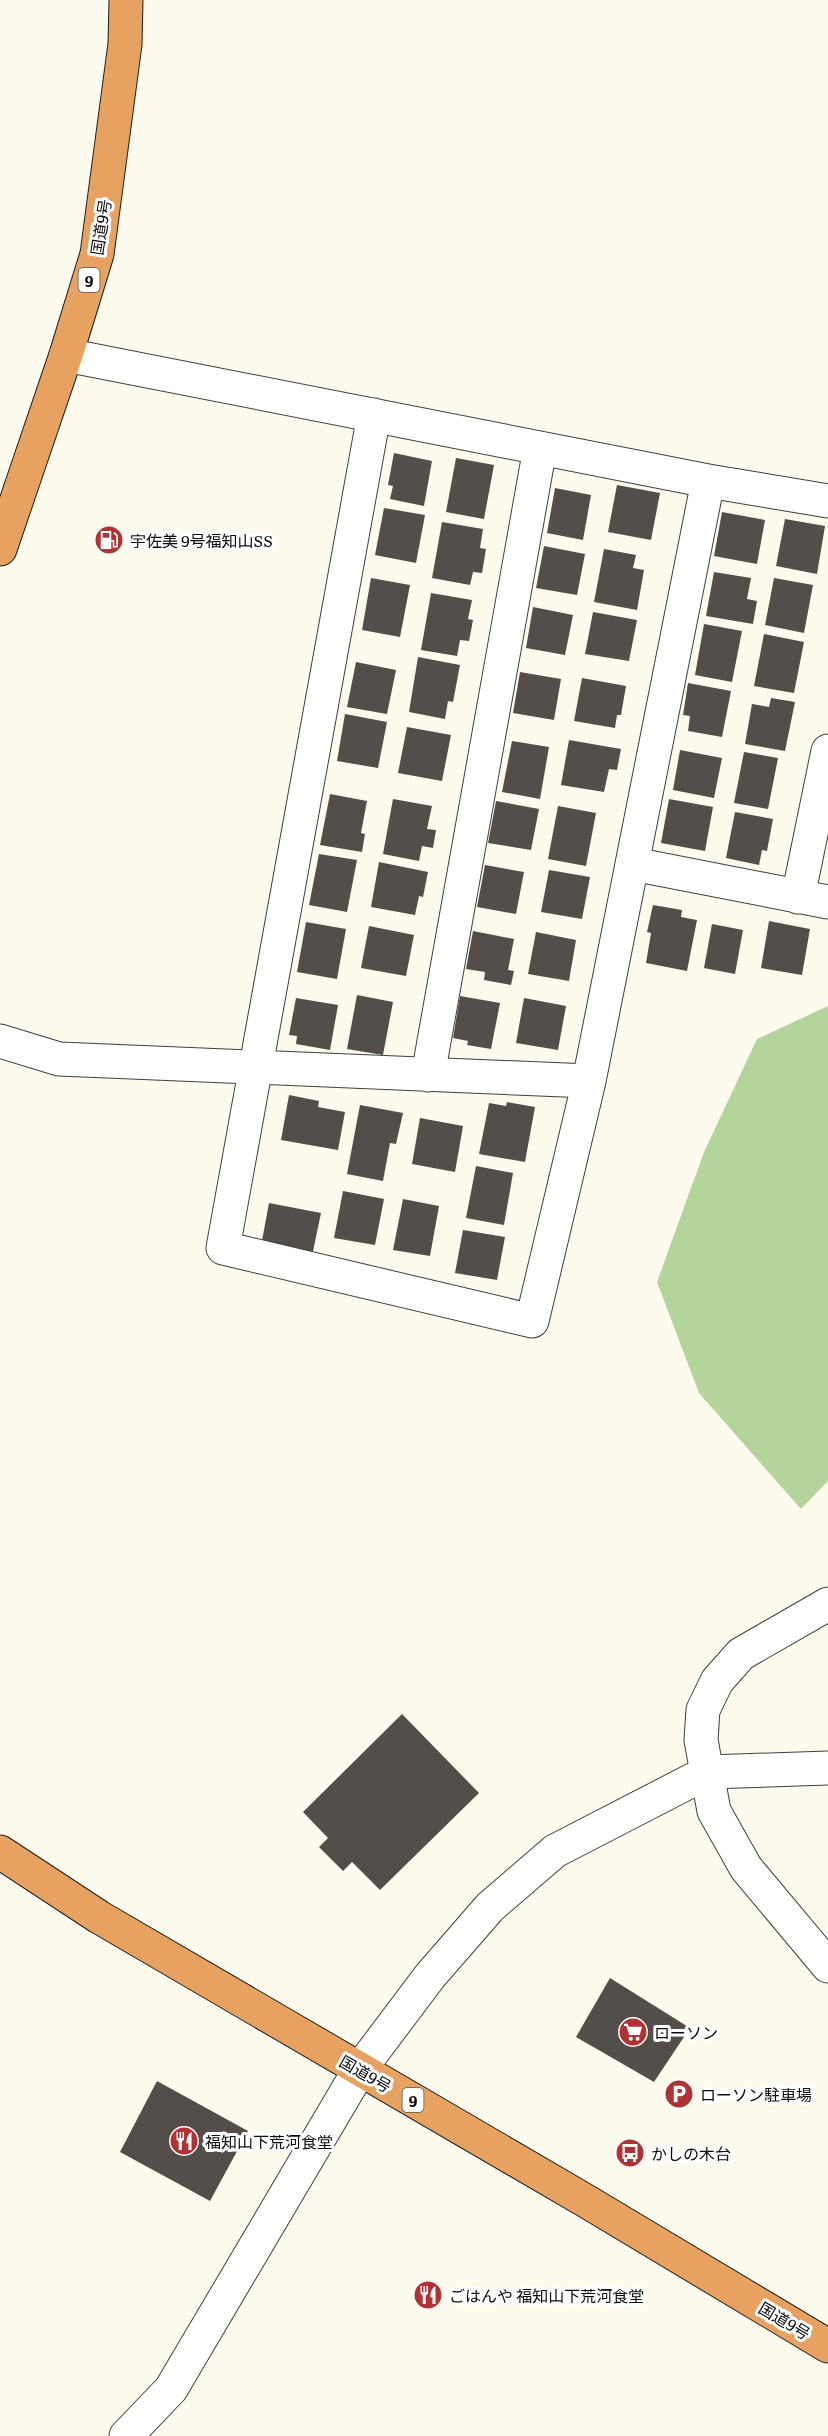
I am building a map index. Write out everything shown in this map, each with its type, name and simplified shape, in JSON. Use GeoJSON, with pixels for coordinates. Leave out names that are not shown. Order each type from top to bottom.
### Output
{"type":"FeatureCollection","features":[{"type":"Feature","properties":{"kind":"highway","name":"国道9号"},"geometry":{"type":"LineString","coordinates":[[0,549],[66,355],[97,254],[125,44],[126,0]]}},
{"type":"Feature","properties":{"kind":"highway","name":"国道9号"},"geometry":{"type":"LineString","coordinates":[[0,1852],[99,1917],[828,2346]]}},
{"type":"Feature","properties":{"kind":"street"},"geometry":{"type":"LineString","coordinates":[[66,355],[708,481],[828,501]]}},
{"type":"Feature","properties":{"kind":"street"},"geometry":{"type":"LineString","coordinates":[[374,416],[223,1248],[532,1321],[589,1081],[708,481]]}},
{"type":"Feature","properties":{"kind":"street"},"geometry":{"type":"LineString","coordinates":[[428,1075],[540,448]]}},
{"type":"Feature","properties":{"kind":"street"},"geometry":{"type":"LineString","coordinates":[[633,864],[813,899],[828,751]]}},
{"type":"Feature","properties":{"kind":"street"},"geometry":{"type":"LineString","coordinates":[[0,1041],[59,1059],[589,1081]]}},
{"type":"Feature","properties":{"kind":"street"},"geometry":{"type":"LineString","coordinates":[[828,1604],[741,1654],[717,1681],[703,1710],[700,1740],[714,1811],[746,1868],[817,1930],[828,1966]]}},
{"type":"Feature","properties":{"kind":"street"},"geometry":{"type":"LineString","coordinates":[[126,2436],[171,2389],[360,2069],[430,1976],[498,1900],[555,1851],[708,1772],[828,1768]]}},
{"type":"Feature","properties":{"kind":"green space"},"geometry":{"type":"Polygon","coordinates":[[[828,1006],[828,1481],[801,1509],[699,1393],[657,1282],[704,1152],[757,1039],[828,1006]]]}},
{"type":"Feature","properties":{"kind":"building"},"geometry":{"type":"Polygon","coordinates":[[[394,453],[432,461],[424,506],[390,499],[393,486],[388,485],[394,453]]]}},
{"type":"Feature","properties":{"kind":"building"},"geometry":{"type":"Polygon","coordinates":[[[456,458],[494,465],[484,519],[446,512],[456,458]]]}},
{"type":"Feature","properties":{"kind":"building"},"geometry":{"type":"Polygon","coordinates":[[[617,485],[660,493],[651,540],[608,532],[617,485]]]}},
{"type":"Feature","properties":{"kind":"building"},"geometry":{"type":"Polygon","coordinates":[[[555,488],[591,495],[583,540],[547,533],[555,488]]]}},
{"type":"Feature","properties":{"kind":"building"},"geometry":{"type":"Polygon","coordinates":[[[384,508],[425,515],[416,563],[375,555],[384,508]]]}},
{"type":"Feature","properties":{"kind":"building"},"geometry":{"type":"Polygon","coordinates":[[[722,512],[765,520],[757,564],[714,556],[722,512]]]}},
{"type":"Feature","properties":{"kind":"building"},"geometry":{"type":"Polygon","coordinates":[[[785,519],[825,526],[817,574],[776,566],[785,519]]]}},
{"type":"Feature","properties":{"kind":"building"},"geometry":{"type":"Polygon","coordinates":[[[442,522],[483,529],[480,548],[486,549],[482,573],[473,572],[470,585],[432,578],[442,522]]]}},
{"type":"Feature","properties":{"kind":"building"},"geometry":{"type":"Polygon","coordinates":[[[544,546],[585,554],[577,595],[536,588],[544,546]]]}},
{"type":"Feature","properties":{"kind":"building"},"geometry":{"type":"Polygon","coordinates":[[[604,549],[636,555],[633,568],[644,570],[637,610],[594,602],[604,549]]]}},
{"type":"Feature","properties":{"kind":"building"},"geometry":{"type":"Polygon","coordinates":[[[714,572],[751,578],[747,599],[757,601],[753,624],[706,616],[714,572]]]}},
{"type":"Feature","properties":{"kind":"building"},"geometry":{"type":"Polygon","coordinates":[[[371,578],[410,585],[400,637],[362,630],[371,578]]]}},
{"type":"Feature","properties":{"kind":"building"},"geometry":{"type":"Polygon","coordinates":[[[774,578],[813,585],[804,633],[765,625],[774,578]]]}},
{"type":"Feature","properties":{"kind":"building"},"geometry":{"type":"Polygon","coordinates":[[[431,593],[472,600],[468,619],[473,620],[469,641],[460,640],[457,656],[421,650],[431,593]]]}},
{"type":"Feature","properties":{"kind":"building"},"geometry":{"type":"Polygon","coordinates":[[[533,607],[573,615],[565,655],[526,648],[533,607]]]}},
{"type":"Feature","properties":{"kind":"building"},"geometry":{"type":"Polygon","coordinates":[[[593,612],[637,620],[629,661],[585,654],[593,612]]]}},
{"type":"Feature","properties":{"kind":"building"},"geometry":{"type":"Polygon","coordinates":[[[704,624],[742,631],[732,682],[695,675],[704,624]]]}},
{"type":"Feature","properties":{"kind":"building"},"geometry":{"type":"Polygon","coordinates":[[[764,634],[804,642],[794,693],[754,686],[764,634]]]}},
{"type":"Feature","properties":{"kind":"building"},"geometry":{"type":"Polygon","coordinates":[[[418,657],[460,665],[453,702],[448,701],[445,719],[409,712],[418,657]]]}},
{"type":"Feature","properties":{"kind":"building"},"geometry":{"type":"Polygon","coordinates":[[[356,662],[396,670],[387,714],[347,707],[356,662]]]}},
{"type":"Feature","properties":{"kind":"building"},"geometry":{"type":"Polygon","coordinates":[[[520,672],[561,679],[554,720],[513,713],[520,672]]]}},
{"type":"Feature","properties":{"kind":"building"},"geometry":{"type":"Polygon","coordinates":[[[582,678],[626,686],[621,715],[617,715],[615,728],[574,721],[582,678]]]}},
{"type":"Feature","properties":{"kind":"building"},"geometry":{"type":"Polygon","coordinates":[[[688,683],[731,691],[722,737],[688,731],[690,716],[683,715],[688,683]]]}},
{"type":"Feature","properties":{"kind":"building"},"geometry":{"type":"Polygon","coordinates":[[[771,698],[795,702],[785,751],[745,744],[752,704],[769,707],[771,698]]]}},
{"type":"Feature","properties":{"kind":"building"},"geometry":{"type":"Polygon","coordinates":[[[345,714],[387,722],[378,768],[337,761],[345,714]]]}},
{"type":"Feature","properties":{"kind":"building"},"geometry":{"type":"Polygon","coordinates":[[[407,727],[451,735],[442,781],[398,773],[407,727]]]}},
{"type":"Feature","properties":{"kind":"building"},"geometry":{"type":"Polygon","coordinates":[[[569,740],[621,749],[617,770],[609,769],[604,792],[561,785],[569,740]]]}},
{"type":"Feature","properties":{"kind":"building"},"geometry":{"type":"Polygon","coordinates":[[[512,741],[549,747],[540,799],[502,792],[512,741]]]}},
{"type":"Feature","properties":{"kind":"building"},"geometry":{"type":"Polygon","coordinates":[[[680,750],[722,758],[714,798],[673,790],[680,750]]]}},
{"type":"Feature","properties":{"kind":"building"},"geometry":{"type":"Polygon","coordinates":[[[744,752],[778,758],[768,809],[734,803],[744,752]]]}},
{"type":"Feature","properties":{"kind":"building"},"geometry":{"type":"Polygon","coordinates":[[[330,794],[367,801],[361,833],[365,834],[362,852],[320,845],[330,794]]]}},
{"type":"Feature","properties":{"kind":"building"},"geometry":{"type":"Polygon","coordinates":[[[393,799],[432,806],[427,829],[436,830],[433,848],[422,846],[419,861],[383,854],[393,799]]]}},
{"type":"Feature","properties":{"kind":"building"},"geometry":{"type":"Polygon","coordinates":[[[669,799],[713,807],[705,851],[661,843],[669,799]]]}},
{"type":"Feature","properties":{"kind":"building"},"geometry":{"type":"Polygon","coordinates":[[[496,801],[539,809],[531,850],[488,843],[496,801]]]}},
{"type":"Feature","properties":{"kind":"building"},"geometry":{"type":"Polygon","coordinates":[[[558,806],[596,813],[586,866],[548,859],[558,806]]]}},
{"type":"Feature","properties":{"kind":"building"},"geometry":{"type":"Polygon","coordinates":[[[735,812],[773,819],[767,851],[762,850],[759,865],[726,858],[735,812]]]}},
{"type":"Feature","properties":{"kind":"building"},"geometry":{"type":"Polygon","coordinates":[[[319,854],[357,860],[347,912],[309,905],[319,854]]]}},
{"type":"Feature","properties":{"kind":"building"},"geometry":{"type":"Polygon","coordinates":[[[379,862],[428,872],[423,897],[419,896],[415,915],[371,907],[379,862]]]}},
{"type":"Feature","properties":{"kind":"building"},"geometry":{"type":"Polygon","coordinates":[[[485,865],[524,872],[516,914],[477,907],[485,865]]]}},
{"type":"Feature","properties":{"kind":"building"},"geometry":{"type":"Polygon","coordinates":[[[549,870],[590,877],[582,919],[541,912],[549,870]]]}},
{"type":"Feature","properties":{"kind":"building"},"geometry":{"type":"Polygon","coordinates":[[[653,905],[682,910],[681,917],[697,920],[687,971],[646,963],[651,933],[647,932],[653,905]]]}},
{"type":"Feature","properties":{"kind":"building"},"geometry":{"type":"Polygon","coordinates":[[[769,921],[810,929],[802,975],[761,968],[769,921]]]}},
{"type":"Feature","properties":{"kind":"building"},"geometry":{"type":"Polygon","coordinates":[[[306,922],[346,929],[337,979],[297,972],[306,922]]]}},
{"type":"Feature","properties":{"kind":"building"},"geometry":{"type":"Polygon","coordinates":[[[712,924],[743,930],[735,974],[704,968],[712,924]]]}},
{"type":"Feature","properties":{"kind":"building"},"geometry":{"type":"Polygon","coordinates":[[[369,926],[414,935],[406,976],[361,968],[369,926]]]}},
{"type":"Feature","properties":{"kind":"building"},"geometry":{"type":"Polygon","coordinates":[[[473,931],[514,939],[508,970],[514,971],[511,985],[484,980],[485,972],[466,969],[473,931]]]}},
{"type":"Feature","properties":{"kind":"building"},"geometry":{"type":"Polygon","coordinates":[[[536,932],[576,940],[569,981],[528,974],[536,932]]]}},
{"type":"Feature","properties":{"kind":"building"},"geometry":{"type":"Polygon","coordinates":[[[357,995],[393,1002],[383,1055],[347,1049],[357,995]]]}},
{"type":"Feature","properties":{"kind":"building"},"geometry":{"type":"Polygon","coordinates":[[[460,996],[500,1003],[491,1049],[467,1045],[468,1041],[453,1038],[460,996]]]}},
{"type":"Feature","properties":{"kind":"building"},"geometry":{"type":"Polygon","coordinates":[[[296,998],[338,1005],[330,1050],[296,1044],[297,1036],[289,1035],[296,998]]]}},
{"type":"Feature","properties":{"kind":"building"},"geometry":{"type":"Polygon","coordinates":[[[524,998],[566,1006],[558,1050],[516,1043],[524,998]]]}},
{"type":"Feature","properties":{"kind":"building"},"geometry":{"type":"Polygon","coordinates":[[[289,1095],[319,1101],[318,1107],[345,1112],[338,1150],[281,1140],[289,1095]]]}},
{"type":"Feature","properties":{"kind":"building"},"geometry":{"type":"Polygon","coordinates":[[[507,1102],[535,1107],[525,1162],[479,1154],[489,1103],[506,1106],[507,1102]]]}},
{"type":"Feature","properties":{"kind":"building"},"geometry":{"type":"Polygon","coordinates":[[[360,1105],[403,1113],[396,1144],[390,1143],[383,1181],[347,1174],[360,1105]]]}},
{"type":"Feature","properties":{"kind":"building"},"geometry":{"type":"Polygon","coordinates":[[[420,1118],[463,1126],[455,1172],[412,1164],[420,1118]]]}},
{"type":"Feature","properties":{"kind":"building"},"geometry":{"type":"Polygon","coordinates":[[[476,1166],[513,1173],[504,1225],[466,1218],[476,1166]]]}},
{"type":"Feature","properties":{"kind":"building"},"geometry":{"type":"Polygon","coordinates":[[[343,1191],[384,1199],[375,1245],[334,1238],[343,1191]]]}},
{"type":"Feature","properties":{"kind":"building"},"geometry":{"type":"Polygon","coordinates":[[[403,1199],[439,1206],[430,1256],[393,1250],[403,1199]]]}},
{"type":"Feature","properties":{"kind":"building"},"geometry":{"type":"Polygon","coordinates":[[[269,1203],[321,1213],[312,1256],[261,1246],[269,1203]]]}},
{"type":"Feature","properties":{"kind":"building"},"geometry":{"type":"Polygon","coordinates":[[[463,1230],[505,1237],[497,1280],[455,1273],[463,1230]]]}},
{"type":"Feature","properties":{"kind":"building"},"geometry":{"type":"Polygon","coordinates":[[[402,1714],[479,1793],[380,1890],[352,1862],[343,1871],[319,1847],[328,1838],[303,1812],[402,1714]]]}},
{"type":"Feature","properties":{"kind":"building","name":"ローソン"},"geometry":{"type":"Polygon","coordinates":[[[610,1978],[690,2028],[654,2082],[576,2037],[610,1978]]]}},
{"type":"Feature","properties":{"kind":"building","name":"福知山下荒河食堂"},"geometry":{"type":"Polygon","coordinates":[[[157,2081],[248,2131],[210,2201],[120,2152],[157,2081]]]}},
{"type":"Feature","properties":{"kind":"place","name":"宇佐美 9号福知山SS"},"geometry":{"type":"Point","coordinates":[109,540]}},
{"type":"Feature","properties":{"kind":"place","name":"ローソン"},"geometry":{"type":"Point","coordinates":[633,2032]}},
{"type":"Feature","properties":{"kind":"place","name":"ローソン駐車場"},"geometry":{"type":"Point","coordinates":[679,2094]}},
{"type":"Feature","properties":{"kind":"place","name":"福知山下荒河食堂"},"geometry":{"type":"Point","coordinates":[184,2141]}},
{"type":"Feature","properties":{"kind":"place","name":"かしの木台"},"geometry":{"type":"Point","coordinates":[630,2153]}},
{"type":"Feature","properties":{"kind":"place","name":"ごはんや 福知山下荒河食堂"},"geometry":{"type":"Point","coordinates":[428,2295]}}]}
